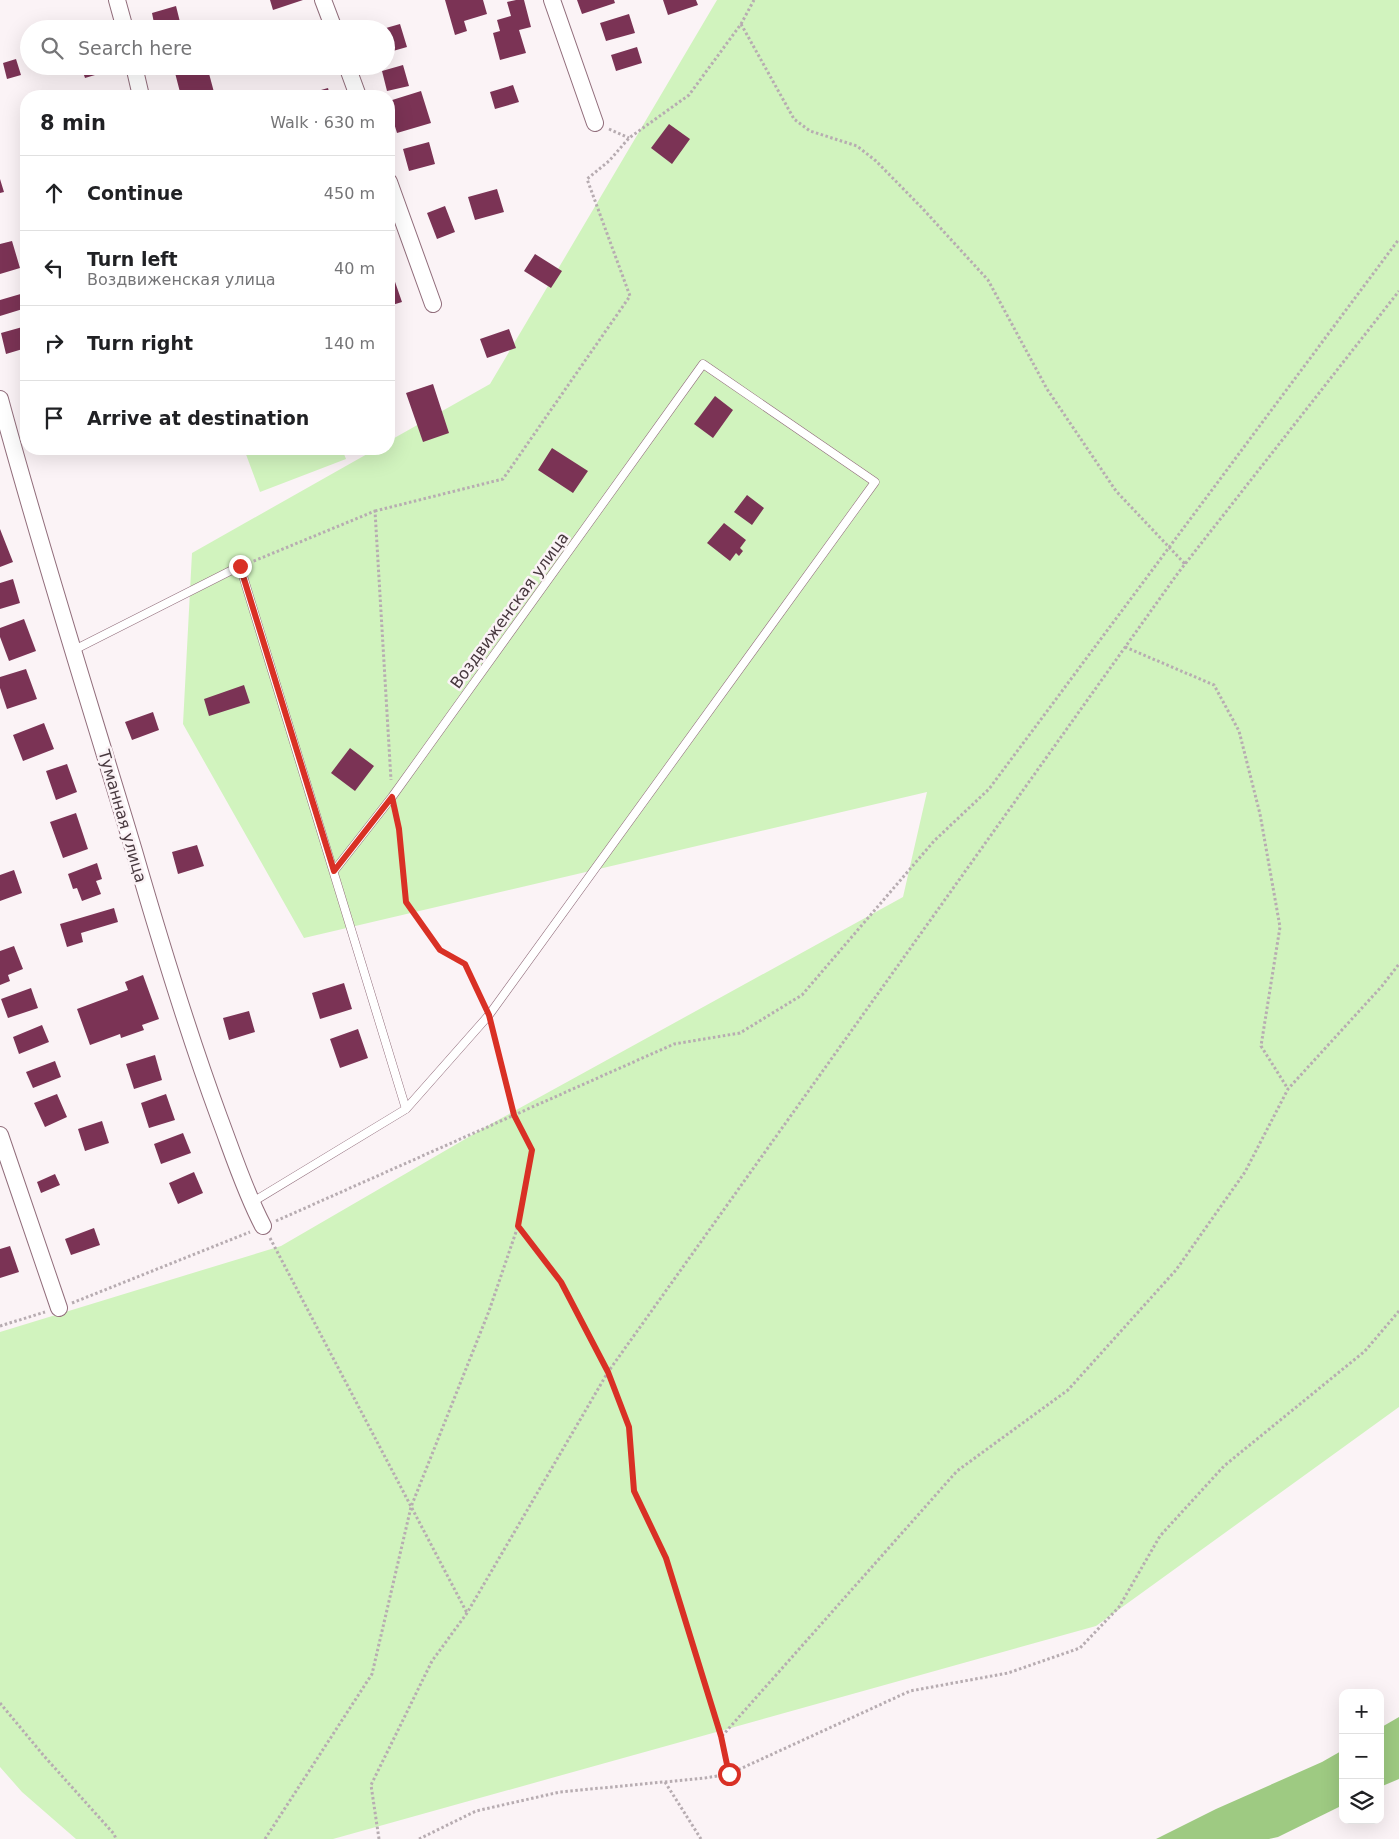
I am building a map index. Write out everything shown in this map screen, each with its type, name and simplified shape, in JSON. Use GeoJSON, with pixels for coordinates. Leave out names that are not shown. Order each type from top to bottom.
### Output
{"type":"FeatureCollection","features":[{"type":"Feature","properties":{"kind":"street"},"geometry":{"type":"LineString","coordinates":[[118,0],[122,20]]}},
{"type":"Feature","properties":{"kind":"street"},"geometry":{"type":"LineString","coordinates":[[324,0],[331,20]]}},
{"type":"Feature","properties":{"kind":"street"},"geometry":{"type":"LineString","coordinates":[[552,0],[595,123]]}},
{"type":"Feature","properties":{"kind":"street"},"geometry":{"type":"LineString","coordinates":[[136,75],[140,90]]}},
{"type":"Feature","properties":{"kind":"street"},"geometry":{"type":"LineString","coordinates":[[350,75],[356,90]]}},
{"type":"Feature","properties":{"kind":"street"},"geometry":{"type":"LineString","coordinates":[[395,199],[433,304]]}},
{"type":"Feature","properties":{"kind":"street","name":"Туманная улица"},"geometry":{"type":"LineString","coordinates":[[0,399],[160,942],[197,1057],[251,1203],[263,1226]]}},
{"type":"Feature","properties":{"kind":"street"},"geometry":{"type":"LineString","coordinates":[[0,1135],[59,1308]]}},
{"type":"Feature","properties":{"kind":"lane","name":"Воздвиженская улица"},"geometry":{"type":"LineString","coordinates":[[334,871],[392,797],[703,364],[875,482],[489,1015]]}},
{"type":"Feature","properties":{"kind":"lane"},"geometry":{"type":"LineString","coordinates":[[74,650],[240,566],[406,1109]]}},
{"type":"Feature","properties":{"kind":"lane"},"geometry":{"type":"LineString","coordinates":[[251,1203],[406,1109],[489,1015]]}},
{"type":"Feature","properties":{"kind":"path"},"geometry":{"type":"LineString","coordinates":[[240,566],[375,511],[503,478],[630,296],[586,179],[609,161],[629,138],[689,95],[741,24],[754,0]]}},
{"type":"Feature","properties":{"kind":"path"},"geometry":{"type":"LineString","coordinates":[[741,24],[794,119],[810,131],[857,146],[876,161],[988,280],[1046,389],[1116,491],[1185,564]]}},
{"type":"Feature","properties":{"kind":"path"},"geometry":{"type":"LineString","coordinates":[[595,123],[629,138]]}},
{"type":"Feature","properties":{"kind":"path"},"geometry":{"type":"LineString","coordinates":[[0,1326],[59,1308],[263,1226],[674,1044],[740,1033],[802,995],[934,841],[989,789],[1399,239]]}},
{"type":"Feature","properties":{"kind":"path"},"geometry":{"type":"LineString","coordinates":[[378,1839],[371,1785],[432,1661],[467,1613],[608,1372],[1185,564],[1399,291]]}},
{"type":"Feature","properties":{"kind":"path"},"geometry":{"type":"LineString","coordinates":[[265,1839],[372,1674],[411,1507],[489,1311],[518,1226],[532,1150],[514,1115],[489,1015],[465,964],[440,950],[406,902],[399,829],[392,797],[375,511]]}},
{"type":"Feature","properties":{"kind":"path"},"geometry":{"type":"LineString","coordinates":[[1125,647],[1214,685],[1239,730],[1260,814],[1280,927],[1261,1046],[1288,1089]]}},
{"type":"Feature","properties":{"kind":"path"},"geometry":{"type":"LineString","coordinates":[[721,1736],[957,1471],[1068,1390],[1176,1270],[1245,1172],[1288,1089],[1382,986],[1399,964]]}},
{"type":"Feature","properties":{"kind":"path"},"geometry":{"type":"LineString","coordinates":[[263,1226],[467,1613]]}},
{"type":"Feature","properties":{"kind":"path"},"geometry":{"type":"LineString","coordinates":[[518,1226],[561,1282],[608,1372],[629,1427],[634,1491],[666,1558],[721,1736],[729,1774]]}},
{"type":"Feature","properties":{"kind":"path"},"geometry":{"type":"LineString","coordinates":[[419,1839],[476,1811],[560,1792],[729,1774],[910,1691],[1008,1673],[1080,1648],[1119,1607],[1160,1536],[1224,1466],[1366,1351],[1399,1311]]}},
{"type":"Feature","properties":{"kind":"path"},"geometry":{"type":"LineString","coordinates":[[0,1703],[44,1756],[114,1834],[116,1839]]}},
{"type":"Feature","properties":{"kind":"path"},"geometry":{"type":"LineString","coordinates":[[665,1782],[701,1839]]}},
{"type":"Feature","properties":{"kind":"green space"},"geometry":{"type":"Polygon","coordinates":[[[717,0],[1399,0],[1399,1407],[1096,1626],[333,1839],[76,1839],[22,1792],[0,1767],[0,1332],[281,1246],[498,1120],[903,897],[927,792],[304,938],[183,724],[192,553],[365,455],[395,455],[395,438],[490,384],[717,0]]]}},
{"type":"Feature","properties":{"kind":"green space"},"geometry":{"type":"Polygon","coordinates":[[[246,455],[344,455],[346,459],[260,492],[246,455]]]}},
{"type":"Feature","properties":{"kind":"green space"},"geometry":{"type":"Polygon","coordinates":[[[1399,1717],[1399,1779],[1384,1785],[1384,1734],[1384,1726],[1399,1717]]]}},
{"type":"Feature","properties":{"kind":"green space"},"geometry":{"type":"Polygon","coordinates":[[[1339,1752],[1339,1807],[1278,1837],[1269,1839],[1156,1839],[1216,1809],[1322,1762],[1339,1752]]]}},
{"type":"Feature","properties":{"kind":"building"},"geometry":{"type":"Polygon","coordinates":[[[270,0],[303,0],[273,10],[270,0]]]}},
{"type":"Feature","properties":{"kind":"building"},"geometry":{"type":"Polygon","coordinates":[[[445,0],[483,0],[487,14],[464,21],[467,31],[455,35],[445,0]]]}},
{"type":"Feature","properties":{"kind":"building"},"geometry":{"type":"Polygon","coordinates":[[[524,0],[531,27],[519,30],[526,53],[500,60],[493,33],[500,31],[497,20],[511,16],[507,2],[524,0]]]}},
{"type":"Feature","properties":{"kind":"building"},"geometry":{"type":"Polygon","coordinates":[[[577,0],[614,0],[615,3],[582,14],[577,0]]]}},
{"type":"Feature","properties":{"kind":"building"},"geometry":{"type":"Polygon","coordinates":[[[663,0],[696,0],[698,5],[668,15],[663,0]]]}},
{"type":"Feature","properties":{"kind":"building"},"geometry":{"type":"Polygon","coordinates":[[[176,6],[180,20],[153,20],[152,13],[176,6]]]}},
{"type":"Feature","properties":{"kind":"building"},"geometry":{"type":"Polygon","coordinates":[[[629,14],[635,33],[606,41],[600,23],[629,14]]]}},
{"type":"Feature","properties":{"kind":"building"},"geometry":{"type":"Polygon","coordinates":[[[400,24],[407,47],[395,50],[395,25],[400,24]]]}},
{"type":"Feature","properties":{"kind":"building"},"geometry":{"type":"Polygon","coordinates":[[[637,47],[642,63],[616,71],[611,55],[637,47]]]}},
{"type":"Feature","properties":{"kind":"building"},"geometry":{"type":"Polygon","coordinates":[[[16,59],[21,75],[7,79],[3,63],[16,59]]]}},
{"type":"Feature","properties":{"kind":"building"},"geometry":{"type":"Polygon","coordinates":[[[403,65],[409,86],[387,90],[383,75],[395,75],[395,67],[403,65]]]}},
{"type":"Feature","properties":{"kind":"building"},"geometry":{"type":"Polygon","coordinates":[[[84,75],[95,75],[85,78],[84,75]]]}},
{"type":"Feature","properties":{"kind":"building"},"geometry":{"type":"Polygon","coordinates":[[[176,75],[209,75],[213,90],[179,90],[176,75]]]}},
{"type":"Feature","properties":{"kind":"building"},"geometry":{"type":"Polygon","coordinates":[[[513,85],[519,102],[495,109],[490,92],[513,85]]]}},
{"type":"Feature","properties":{"kind":"building"},"geometry":{"type":"Polygon","coordinates":[[[421,91],[431,123],[397,133],[395,126],[395,99],[421,91]]]}},
{"type":"Feature","properties":{"kind":"building"},"geometry":{"type":"Polygon","coordinates":[[[669,124],[690,139],[672,164],[651,148],[669,124]]]}},
{"type":"Feature","properties":{"kind":"building"},"geometry":{"type":"Polygon","coordinates":[[[429,142],[435,164],[409,171],[403,149],[429,142]]]}},
{"type":"Feature","properties":{"kind":"building"},"geometry":{"type":"Polygon","coordinates":[[[0,179],[4,192],[0,193],[0,179]]]}},
{"type":"Feature","properties":{"kind":"building"},"geometry":{"type":"Polygon","coordinates":[[[497,189],[504,212],[475,220],[468,197],[497,189]]]}},
{"type":"Feature","properties":{"kind":"building"},"geometry":{"type":"Polygon","coordinates":[[[445,206],[455,232],[437,239],[427,213],[445,206]]]}},
{"type":"Feature","properties":{"kind":"building"},"geometry":{"type":"Polygon","coordinates":[[[12,241],[20,268],[0,274],[0,244],[12,241]]]}},
{"type":"Feature","properties":{"kind":"building"},"geometry":{"type":"Polygon","coordinates":[[[535,254],[562,271],[551,288],[524,271],[535,254]]]}},
{"type":"Feature","properties":{"kind":"building"},"geometry":{"type":"Polygon","coordinates":[[[395,282],[402,302],[395,304],[395,282]]]}},
{"type":"Feature","properties":{"kind":"building"},"geometry":{"type":"Polygon","coordinates":[[[20,294],[20,310],[0,316],[0,300],[20,294]]]}},
{"type":"Feature","properties":{"kind":"building"},"geometry":{"type":"Polygon","coordinates":[[[20,328],[20,350],[6,354],[1,333],[20,328]]]}},
{"type":"Feature","properties":{"kind":"building"},"geometry":{"type":"Polygon","coordinates":[[[509,329],[516,348],[487,358],[480,339],[509,329]]]}},
{"type":"Feature","properties":{"kind":"building"},"geometry":{"type":"Polygon","coordinates":[[[433,384],[449,433],[423,442],[406,393],[433,384]]]}},
{"type":"Feature","properties":{"kind":"building"},"geometry":{"type":"Polygon","coordinates":[[[715,396],[733,410],[713,438],[694,424],[715,396]]]}},
{"type":"Feature","properties":{"kind":"building"},"geometry":{"type":"Polygon","coordinates":[[[552,448],[588,471],[573,493],[538,470],[552,448]]]}},
{"type":"Feature","properties":{"kind":"building"},"geometry":{"type":"Polygon","coordinates":[[[747,495],[764,508],[752,525],[734,512],[747,495]]]}},
{"type":"Feature","properties":{"kind":"building"},"geometry":{"type":"Polygon","coordinates":[[[724,523],[746,540],[740,548],[743,551],[739,556],[736,553],[730,561],[707,543],[724,523]]]}},
{"type":"Feature","properties":{"kind":"building"},"geometry":{"type":"Polygon","coordinates":[[[0,529],[13,562],[0,567],[0,529]]]}},
{"type":"Feature","properties":{"kind":"building"},"geometry":{"type":"Polygon","coordinates":[[[13,579],[20,603],[0,609],[0,583],[13,579]]]}},
{"type":"Feature","properties":{"kind":"building"},"geometry":{"type":"Polygon","coordinates":[[[24,619],[36,651],[9,661],[0,637],[0,628],[24,619]]]}},
{"type":"Feature","properties":{"kind":"building"},"geometry":{"type":"Polygon","coordinates":[[[26,669],[37,699],[7,709],[0,688],[0,677],[26,669]]]}},
{"type":"Feature","properties":{"kind":"building"},"geometry":{"type":"Polygon","coordinates":[[[244,685],[250,703],[209,716],[204,699],[244,685]]]}},
{"type":"Feature","properties":{"kind":"building"},"geometry":{"type":"Polygon","coordinates":[[[153,712],[159,730],[132,740],[125,722],[153,712]]]}},
{"type":"Feature","properties":{"kind":"building"},"geometry":{"type":"Polygon","coordinates":[[[44,723],[54,749],[23,761],[13,735],[44,723]]]}},
{"type":"Feature","properties":{"kind":"building"},"geometry":{"type":"Polygon","coordinates":[[[350,748],[374,766],[355,791],[331,773],[350,748]]]}},
{"type":"Feature","properties":{"kind":"building"},"geometry":{"type":"Polygon","coordinates":[[[67,764],[77,792],[56,800],[46,771],[67,764]]]}},
{"type":"Feature","properties":{"kind":"building"},"geometry":{"type":"Polygon","coordinates":[[[76,813],[88,849],[63,858],[50,822],[76,813]]]}},
{"type":"Feature","properties":{"kind":"building"},"geometry":{"type":"Polygon","coordinates":[[[197,845],[204,866],[178,874],[172,852],[197,845]]]}},
{"type":"Feature","properties":{"kind":"building"},"geometry":{"type":"Polygon","coordinates":[[[97,863],[102,879],[96,881],[101,894],[82,901],[77,888],[73,889],[68,874],[97,863]]]}},
{"type":"Feature","properties":{"kind":"building"},"geometry":{"type":"Polygon","coordinates":[[[14,870],[22,893],[0,901],[0,875],[14,870]]]}},
{"type":"Feature","properties":{"kind":"building"},"geometry":{"type":"Polygon","coordinates":[[[114,908],[118,922],[81,933],[83,942],[67,947],[60,924],[114,908]]]}},
{"type":"Feature","properties":{"kind":"building"},"geometry":{"type":"Polygon","coordinates":[[[14,946],[23,969],[8,975],[10,981],[0,985],[0,951],[14,946]]]}},
{"type":"Feature","properties":{"kind":"building"},"geometry":{"type":"Polygon","coordinates":[[[143,975],[159,1019],[142,1025],[144,1030],[121,1038],[120,1034],[90,1045],[77,1009],[128,990],[125,982],[143,975]]]}},
{"type":"Feature","properties":{"kind":"building"},"geometry":{"type":"Polygon","coordinates":[[[344,983],[352,1009],[320,1019],[312,993],[344,983]]]}},
{"type":"Feature","properties":{"kind":"building"},"geometry":{"type":"Polygon","coordinates":[[[31,988],[38,1008],[8,1018],[1,999],[31,988]]]}},
{"type":"Feature","properties":{"kind":"building"},"geometry":{"type":"Polygon","coordinates":[[[249,1011],[255,1032],[229,1040],[223,1018],[249,1011]]]}},
{"type":"Feature","properties":{"kind":"building"},"geometry":{"type":"Polygon","coordinates":[[[42,1025],[49,1042],[19,1054],[13,1037],[42,1025]]]}},
{"type":"Feature","properties":{"kind":"building"},"geometry":{"type":"Polygon","coordinates":[[[358,1029],[368,1058],[340,1068],[330,1039],[358,1029]]]}},
{"type":"Feature","properties":{"kind":"building"},"geometry":{"type":"Polygon","coordinates":[[[155,1055],[162,1080],[134,1089],[126,1064],[155,1055]]]}},
{"type":"Feature","properties":{"kind":"building"},"geometry":{"type":"Polygon","coordinates":[[[55,1061],[61,1077],[33,1088],[26,1072],[55,1061]]]}},
{"type":"Feature","properties":{"kind":"building"},"geometry":{"type":"Polygon","coordinates":[[[57,1094],[67,1117],[45,1127],[34,1103],[57,1094]]]}},
{"type":"Feature","properties":{"kind":"building"},"geometry":{"type":"Polygon","coordinates":[[[166,1094],[175,1120],[149,1128],[141,1103],[166,1094]]]}},
{"type":"Feature","properties":{"kind":"building"},"geometry":{"type":"Polygon","coordinates":[[[102,1121],[109,1143],[85,1151],[78,1129],[102,1121]]]}},
{"type":"Feature","properties":{"kind":"building"},"geometry":{"type":"Polygon","coordinates":[[[183,1133],[191,1153],[161,1164],[154,1144],[183,1133]]]}},
{"type":"Feature","properties":{"kind":"building"},"geometry":{"type":"Polygon","coordinates":[[[194,1172],[203,1193],[178,1204],[169,1183],[194,1172]]]}},
{"type":"Feature","properties":{"kind":"building"},"geometry":{"type":"Polygon","coordinates":[[[55,1174],[60,1185],[41,1193],[37,1182],[55,1174]]]}},
{"type":"Feature","properties":{"kind":"building"},"geometry":{"type":"Polygon","coordinates":[[[94,1228],[100,1245],[71,1255],[65,1239],[94,1228]]]}},
{"type":"Feature","properties":{"kind":"building"},"geometry":{"type":"Polygon","coordinates":[[[10,1246],[19,1272],[0,1278],[0,1249],[10,1246]]]}},
{"type":"Feature","properties":{"kind":"route"},"geometry":{"type":"LineString","coordinates":[[240,566],[334,871],[392,797],[399,829],[406,902],[440,950],[465,964],[489,1015],[514,1115],[532,1150],[518,1226],[561,1282],[608,1372],[629,1427],[634,1491],[666,1558],[721,1736],[729,1774]]}}]}
